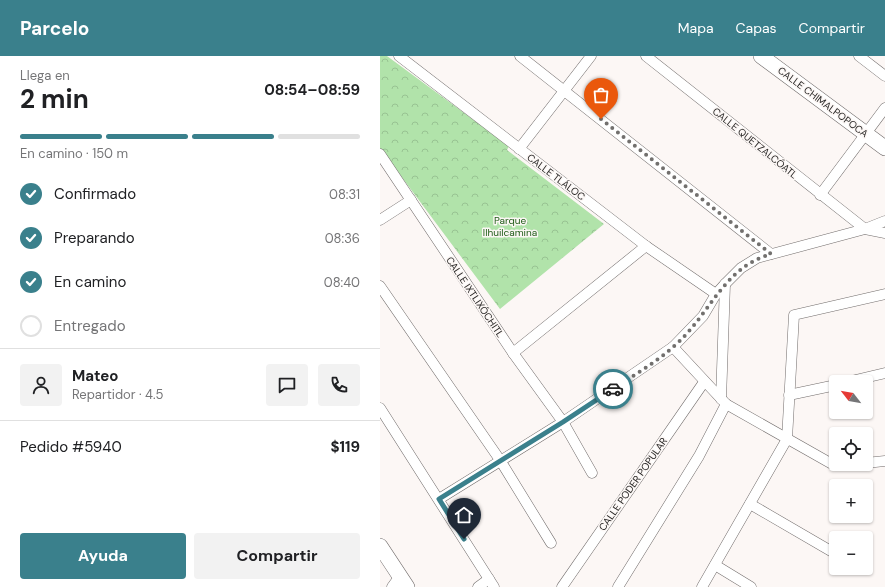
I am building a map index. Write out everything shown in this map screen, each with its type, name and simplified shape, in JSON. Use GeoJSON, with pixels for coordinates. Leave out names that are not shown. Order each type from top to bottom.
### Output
{"type":"FeatureCollection","features":[{"type":"Feature","properties":{"kind":"street","name":"CALLE TLÁLOC"},"geometry":{"type":"LineString","coordinates":[[399,56],[646,246],[716,294]]}},
{"type":"Feature","properties":{"kind":"street"},"geometry":{"type":"LineString","coordinates":[[520,56],[771,254]]}},
{"type":"Feature","properties":{"kind":"street"},"geometry":{"type":"LineString","coordinates":[[519,149],[591,56]]}},
{"type":"Feature","properties":{"kind":"street","name":"CALLE QUETZALCÓATL"},"geometry":{"type":"LineString","coordinates":[[646,56],[820,195],[865,229]]}},
{"type":"Feature","properties":{"kind":"street","name":"CALLE CHIMALPOPOCA"},"geometry":{"type":"LineString","coordinates":[[761,56],[885,148]]}},
{"type":"Feature","properties":{"kind":"street"},"geometry":{"type":"LineString","coordinates":[[859,56],[885,76]]}},
{"type":"Feature","properties":{"kind":"street"},"geometry":{"type":"LineString","coordinates":[[820,195],[885,108]]}},
{"type":"Feature","properties":{"kind":"street","name":"CALLE IXTLIXÓCHITL"},"geometry":{"type":"LineString","coordinates":[[380,154],[513,352],[563,422],[592,473]]}},
{"type":"Feature","properties":{"kind":"street"},"geometry":{"type":"LineString","coordinates":[[380,220],[411,200]]}},
{"type":"Feature","properties":{"kind":"street"},"geometry":{"type":"LineString","coordinates":[[439,499],[563,422],[674,347],[703,316],[716,294],[725,284],[741,268],[757,258],[865,229],[885,221]]}},
{"type":"Feature","properties":{"kind":"street"},"geometry":{"type":"LineString","coordinates":[[865,229],[885,233]]}},
{"type":"Feature","properties":{"kind":"street"},"geometry":{"type":"LineString","coordinates":[[513,352],[646,246]]}},
{"type":"Feature","properties":{"kind":"street"},"geometry":{"type":"LineString","coordinates":[[618,587],[699,456],[724,402],[725,284]]}},
{"type":"Feature","properties":{"kind":"street"},"geometry":{"type":"LineString","coordinates":[[380,286],[500,460],[551,543]]}},
{"type":"Feature","properties":{"kind":"street"},"geometry":{"type":"LineString","coordinates":[[702,587],[787,439],[794,315],[885,294]]}},
{"type":"Feature","properties":{"kind":"street"},"geometry":{"type":"LineString","coordinates":[[674,347],[704,382],[724,402],[829,462]]}},
{"type":"Feature","properties":{"kind":"street"},"geometry":{"type":"LineString","coordinates":[[873,376],[885,373]]}},
{"type":"Feature","properties":{"kind":"street","name":"CALLE PODER POPULAR"},"geometry":{"type":"LineString","coordinates":[[562,587],[704,382]]}},
{"type":"Feature","properties":{"kind":"street"},"geometry":{"type":"LineString","coordinates":[[789,396],[829,386]]}},
{"type":"Feature","properties":{"kind":"street"},"geometry":{"type":"LineString","coordinates":[[381,410],[492,583],[478,587]]}},
{"type":"Feature","properties":{"kind":"street"},"geometry":{"type":"LineString","coordinates":[[873,462],[885,461]]}},
{"type":"Feature","properties":{"kind":"street"},"geometry":{"type":"LineString","coordinates":[[750,504],[829,550]]}},
{"type":"Feature","properties":{"kind":"street"},"geometry":{"type":"LineString","coordinates":[[380,546],[400,583]]}},
{"type":"Feature","properties":{"kind":"street"},"geometry":{"type":"LineString","coordinates":[[716,565],[751,587]]}},
{"type":"Feature","properties":{"kind":"green space","name":"Parque Ilhuilcamina"},"geometry":{"type":"Polygon","coordinates":[[[380,56],[387,56],[509,146],[507,150],[604,224],[500,309],[380,148],[380,56]]]}},
{"type":"Feature","properties":{"kind":"way so far"},"geometry":{"type":"LineString","coordinates":[[601,119],[771,254],[757,258],[741,268],[716,294],[703,316],[674,347],[613,389]]}},
{"type":"Feature","properties":{"kind":"route"},"geometry":{"type":"LineString","coordinates":[[464,539],[439,499],[613,389]]}}]}
